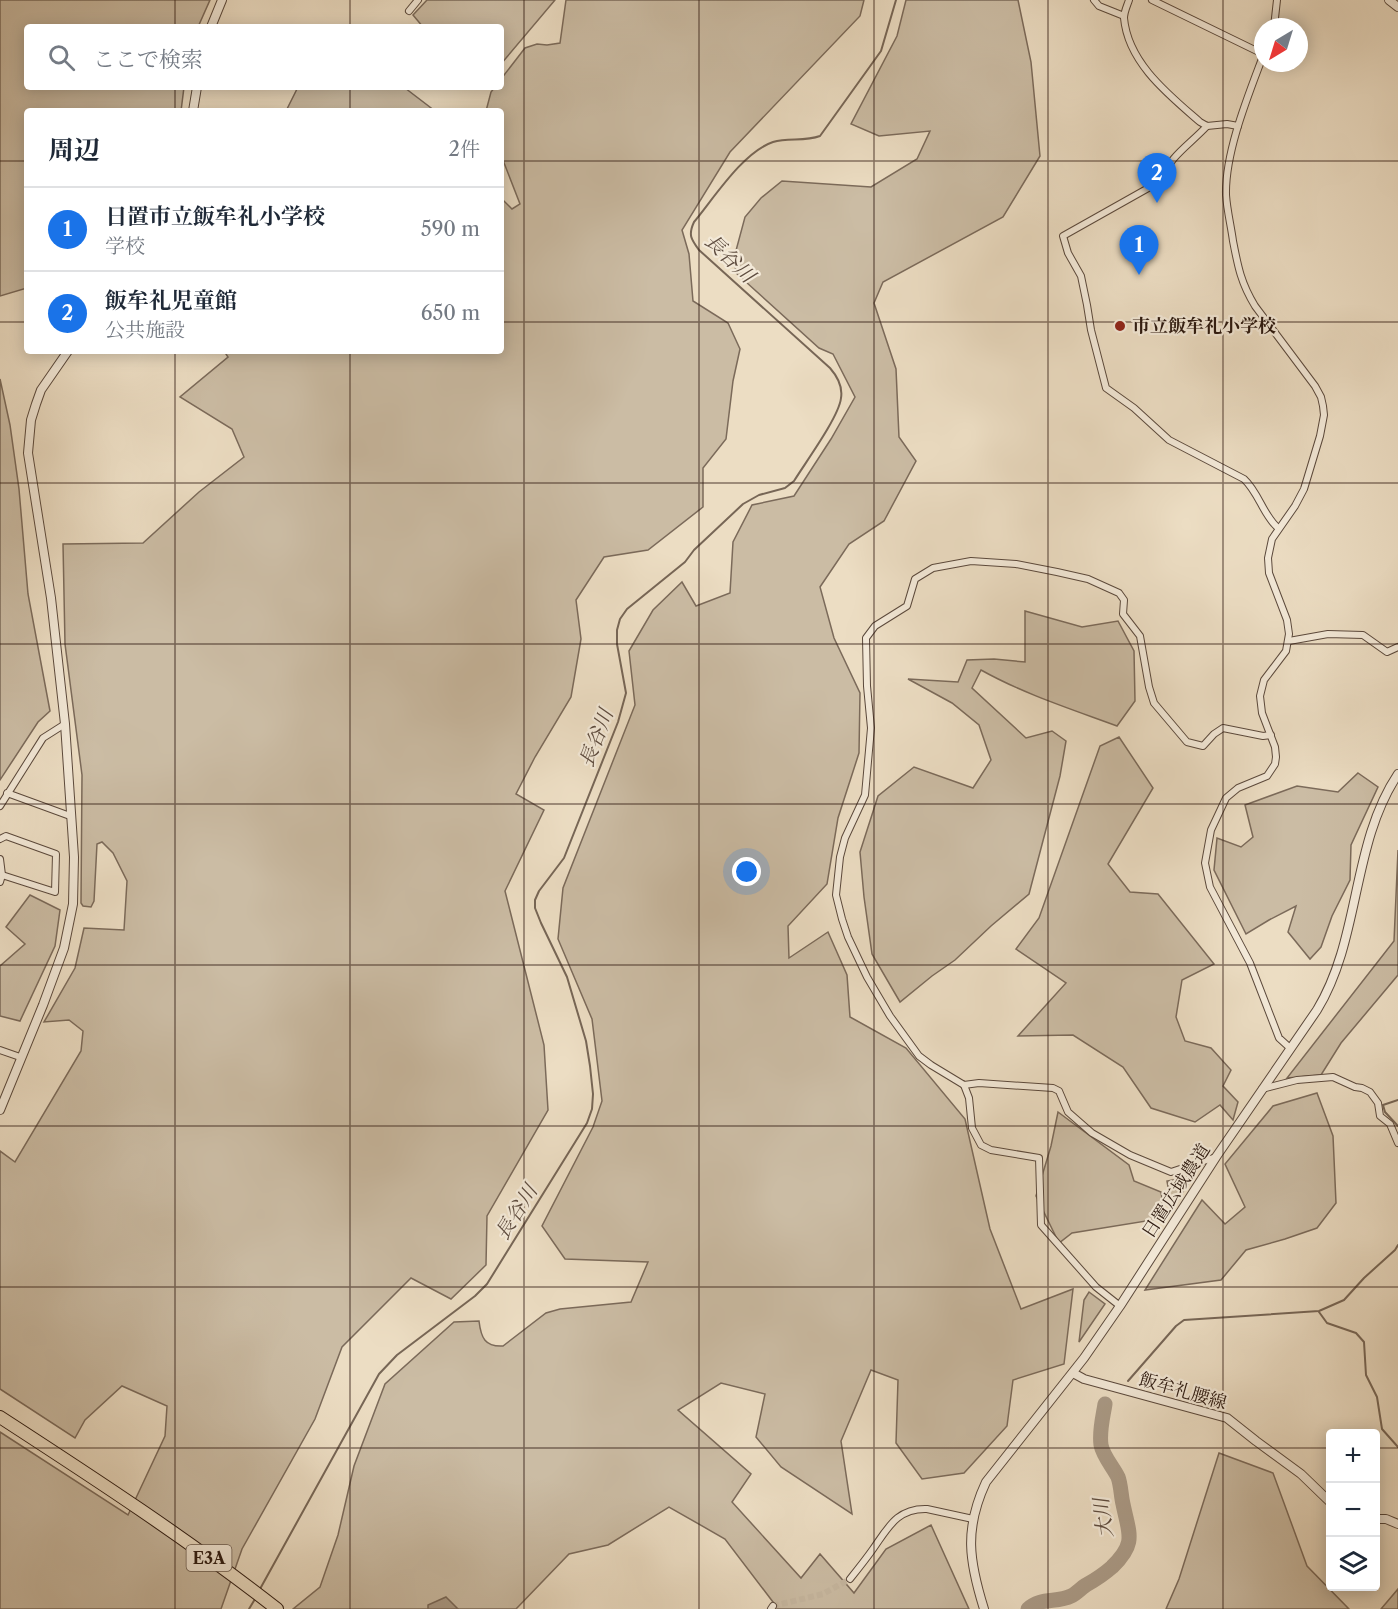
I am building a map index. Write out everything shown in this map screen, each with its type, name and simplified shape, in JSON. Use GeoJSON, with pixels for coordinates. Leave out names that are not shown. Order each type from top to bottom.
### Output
{"type":"FeatureCollection","features":[{"type":"Feature","properties":{"kind":"highway","name":"E3A"},"geometry":{"type":"LineString","coordinates":[[0,1417],[139,1509],[277,1609]]}},
{"type":"Feature","properties":{"kind":"street"},"geometry":{"type":"LineString","coordinates":[[212,24],[222,0]]}},
{"type":"Feature","properties":{"kind":"street"},"geometry":{"type":"LineString","coordinates":[[409,11],[418,0]]}},
{"type":"Feature","properties":{"kind":"street"},"geometry":{"type":"LineString","coordinates":[[1094,0],[1099,6],[1124,16]]}},
{"type":"Feature","properties":{"kind":"street"},"geometry":{"type":"LineString","coordinates":[[1129,0],[1124,16],[1129,38],[1139,58],[1159,86],[1200,123],[1206,126],[1227,124],[1238,126]]}},
{"type":"Feature","properties":{"kind":"street"},"geometry":{"type":"LineString","coordinates":[[1152,0],[1254,51]]}},
{"type":"Feature","properties":{"kind":"street"},"geometry":{"type":"LineString","coordinates":[[1275,18],[1277,0]]}},
{"type":"Feature","properties":{"kind":"street"},"geometry":{"type":"LineString","coordinates":[[1389,0],[1398,7]]}},
{"type":"Feature","properties":{"kind":"street"},"geometry":{"type":"LineString","coordinates":[[1257,72],[1238,126],[1228,172],[1226,195],[1238,268],[1255,306],[1315,386],[1324,415],[1304,489],[1295,506],[1278,528],[1270,548],[1269,573],[1289,628],[1286,651],[1269,673],[1262,688],[1260,703],[1275,747],[1276,757],[1272,771],[1262,779],[1238,788],[1226,798],[1211,830],[1205,863],[1210,887],[1250,963],[1279,1038],[1290,1048]]}},
{"type":"Feature","properties":{"kind":"street"},"geometry":{"type":"LineString","coordinates":[[194,108],[196,90]]}},
{"type":"Feature","properties":{"kind":"street"},"geometry":{"type":"LineString","coordinates":[[1206,126],[1179,151],[1160,182],[1063,236],[1068,253],[1081,276],[1091,330],[1106,388],[1134,408],[1169,440],[1244,479],[1252,486],[1271,522],[1278,528]]}},
{"type":"Feature","properties":{"kind":"street"},"geometry":{"type":"LineString","coordinates":[[0,1110],[64,948],[73,904],[74,857],[65,724],[51,598],[28,453],[31,420],[41,390],[66,354]]}},
{"type":"Feature","properties":{"kind":"street"},"geometry":{"type":"LineString","coordinates":[[1120,1306],[1096,1287],[1041,1225],[1039,1158],[991,1150],[981,1145],[972,1128],[969,1098],[964,1085],[919,1056],[890,1016],[867,977],[848,937],[836,895],[840,857],[845,837],[865,795],[871,728],[866,638],[875,626],[907,606],[915,579],[933,568],[971,561],[1016,564],[1088,579],[1119,593],[1124,600],[1123,615],[1140,636],[1154,703],[1187,742],[1203,746],[1223,728],[1263,736],[1271,735]]}},
{"type":"Feature","properties":{"kind":"street"},"geometry":{"type":"LineString","coordinates":[[1289,641],[1328,634],[1363,635],[1387,652],[1398,647]]}},
{"type":"Feature","properties":{"kind":"street"},"geometry":{"type":"LineString","coordinates":[[0,806],[43,738],[65,724]]}},
{"type":"Feature","properties":{"kind":"street","name":"日置広域農道"},"geometry":{"type":"LineString","coordinates":[[984,1609],[971,1562],[970,1538],[979,1498],[992,1473],[1073,1373],[1120,1306],[1216,1157],[1328,992],[1347,933],[1373,823],[1382,801],[1398,774]]}},
{"type":"Feature","properties":{"kind":"street"},"geometry":{"type":"LineString","coordinates":[[8,793],[70,816]]}},
{"type":"Feature","properties":{"kind":"street"},"geometry":{"type":"LineString","coordinates":[[0,839],[6,836],[56,854],[55,892],[1,875]]}},
{"type":"Feature","properties":{"kind":"street"},"geometry":{"type":"LineString","coordinates":[[0,859],[0,882]]}},
{"type":"Feature","properties":{"kind":"street"},"geometry":{"type":"LineString","coordinates":[[0,1050],[20,1057]]}},
{"type":"Feature","properties":{"kind":"street"},"geometry":{"type":"LineString","coordinates":[[1262,1089],[1298,1080],[1333,1077],[1362,1088],[1370,1092],[1378,1103],[1380,1116],[1390,1124],[1398,1143]]}},
{"type":"Feature","properties":{"kind":"street"},"geometry":{"type":"LineString","coordinates":[[964,1085],[979,1083],[1053,1088],[1059,1091],[1068,1112],[1092,1133],[1130,1155],[1171,1172],[1216,1157]]}},
{"type":"Feature","properties":{"kind":"street","name":"飯牟礼腰線"},"geometry":{"type":"LineString","coordinates":[[1073,1373],[1084,1379],[1227,1418],[1301,1474],[1326,1498]]}},
{"type":"Feature","properties":{"kind":"street"},"geometry":{"type":"LineString","coordinates":[[850,1579],[888,1527],[906,1513],[927,1509],[973,1519]]}},
{"type":"Feature","properties":{"kind":"street"},"geometry":{"type":"LineString","coordinates":[[1380,1519],[1398,1524]]}},
{"type":"Feature","properties":{"kind":"shaded area"},"geometry":{"type":"Polygon","coordinates":[[[0,0],[210,0],[199,24],[24,24],[24,90],[184,90],[181,108],[24,108],[24,289],[0,296],[0,0]]]}},
{"type":"Feature","properties":{"kind":"shaded area"},"geometry":{"type":"Polygon","coordinates":[[[427,0],[555,0],[504,60],[504,24],[420,24],[413,15],[427,0]]]}},
{"type":"Feature","properties":{"kind":"shaded area"},"geometry":{"type":"Polygon","coordinates":[[[566,0],[864,0],[860,16],[730,152],[682,230],[689,254],[693,301],[728,323],[740,349],[733,381],[726,439],[703,468],[703,507],[648,550],[604,557],[576,600],[581,639],[571,697],[516,794],[544,810],[505,891],[544,1045],[548,1110],[487,1216],[486,1265],[451,1299],[411,1278],[342,1347],[315,1419],[242,1549],[221,1609],[0,1609],[0,1432],[128,1515],[165,1436],[167,1406],[122,1386],[85,1420],[75,1438],[0,1389],[0,1151],[15,1162],[81,1051],[83,1031],[69,1020],[44,1022],[75,968],[84,928],[124,930],[127,881],[113,853],[102,842],[97,844],[94,901],[91,907],[83,906],[81,903],[82,775],[65,644],[63,544],[143,543],[199,492],[244,457],[232,429],[180,397],[228,357],[226,354],[504,354],[504,201],[512,209],[520,204],[504,163],[504,108],[487,108],[491,92],[504,90],[504,75],[525,48],[537,44],[560,43],[566,0]]]}},
{"type":"Feature","properties":{"kind":"shaded area"},"geometry":{"type":"Polygon","coordinates":[[[906,0],[1018,0],[1031,62],[1040,156],[1003,217],[883,282],[874,303],[896,369],[899,437],[916,461],[884,521],[849,544],[820,587],[834,638],[860,693],[859,753],[838,818],[827,884],[788,926],[789,958],[828,932],[847,975],[850,1017],[906,1048],[965,1119],[990,1229],[1021,1309],[1073,1289],[1064,1364],[1013,1380],[1007,1426],[964,1473],[922,1479],[896,1443],[898,1380],[871,1370],[841,1441],[852,1514],[781,1467],[756,1437],[765,1394],[721,1383],[678,1410],[751,1474],[732,1502],[801,1578],[820,1554],[854,1593],[886,1549],[931,1525],[969,1609],[775,1609],[776,1606],[725,1539],[669,1507],[608,1545],[569,1554],[516,1609],[293,1609],[320,1587],[338,1535],[354,1466],[385,1384],[454,1322],[479,1321],[485,1340],[492,1345],[503,1346],[546,1313],[560,1309],[631,1302],[648,1262],[565,1259],[542,1226],[593,1127],[602,1101],[592,1019],[558,939],[563,888],[635,705],[629,651],[653,610],[682,582],[696,606],[730,593],[733,542],[752,505],[794,496],[855,397],[833,354],[819,348],[736,273],[734,258],[745,217],[761,198],[782,181],[871,187],[917,159],[930,131],[879,136],[851,124],[897,36],[906,0]]]}},
{"type":"Feature","properties":{"kind":"shaded area"},"geometry":{"type":"Polygon","coordinates":[[[296,90],[408,90],[431,108],[288,108],[296,90]]]}},
{"type":"Feature","properties":{"kind":"shaded area"},"geometry":{"type":"Polygon","coordinates":[[[0,379],[10,425],[19,489],[28,594],[50,711],[38,722],[0,780],[0,379]]]}},
{"type":"Feature","properties":{"kind":"shaded area"},"geometry":{"type":"Polygon","coordinates":[[[1025,611],[1082,627],[1118,621],[1134,651],[1135,701],[1117,726],[1031,694],[981,670],[972,688],[1026,738],[1052,731],[1066,741],[1060,776],[1029,894],[955,960],[900,1002],[872,954],[864,897],[860,852],[878,796],[914,767],[973,788],[991,760],[979,725],[952,703],[908,679],[958,682],[967,660],[994,659],[1025,662],[1025,611]]]}},
{"type":"Feature","properties":{"kind":"shaded area"},"geometry":{"type":"Polygon","coordinates":[[[1119,737],[1153,788],[1108,864],[1130,892],[1158,894],[1214,964],[1182,980],[1176,1017],[1185,1041],[1211,1048],[1231,1070],[1223,1086],[1238,1102],[1233,1120],[1220,1105],[1195,1122],[1151,1108],[1123,1067],[1073,1035],[1018,1036],[1066,983],[1016,949],[1039,918],[1100,746],[1119,737]]]}},
{"type":"Feature","properties":{"kind":"shaded area"},"geometry":{"type":"Polygon","coordinates":[[[1358,773],[1378,787],[1351,845],[1350,880],[1332,916],[1321,947],[1310,959],[1288,932],[1296,906],[1246,934],[1214,870],[1217,838],[1241,847],[1253,837],[1245,805],[1297,786],[1338,792],[1358,773]]]}},
{"type":"Feature","properties":{"kind":"shaded area"},"geometry":{"type":"Polygon","coordinates":[[[1398,850],[1398,975],[1341,1043],[1321,1075],[1287,1078],[1394,941],[1398,850]]]}},
{"type":"Feature","properties":{"kind":"shaded area"},"geometry":{"type":"Polygon","coordinates":[[[30,895],[60,910],[55,946],[20,1021],[0,1016],[0,966],[25,944],[6,927],[30,895]]]}},
{"type":"Feature","properties":{"kind":"shaded area"},"geometry":{"type":"Polygon","coordinates":[[[1317,1093],[1333,1136],[1336,1203],[1317,1228],[1246,1250],[1221,1280],[1145,1290],[1202,1200],[1225,1224],[1245,1207],[1225,1164],[1273,1106],[1317,1093]]]}},
{"type":"Feature","properties":{"kind":"shaded area"},"geometry":{"type":"Polygon","coordinates":[[[1058,1112],[1129,1165],[1134,1181],[1161,1192],[1165,1218],[1072,1233],[1059,1243],[1036,1196],[1051,1146],[1058,1112]]]}},
{"type":"Feature","properties":{"kind":"shaded area"},"geometry":{"type":"Polygon","coordinates":[[[1193,1176],[1172,1209],[1167,1181],[1193,1176]]]}},
{"type":"Feature","properties":{"kind":"shaded area"},"geometry":{"type":"Polygon","coordinates":[[[1089,1292],[1105,1304],[1079,1342],[1084,1300],[1089,1292]]]}},
{"type":"Feature","properties":{"kind":"shaded area"},"geometry":{"type":"Polygon","coordinates":[[[1219,1453],[1273,1473],[1307,1566],[1326,1585],[1326,1591],[1331,1591],[1349,1609],[1166,1609],[1179,1579],[1219,1453]]]}},
{"type":"Feature","properties":{"kind":"shaded area"},"geometry":{"type":"Polygon","coordinates":[[[1398,1589],[1398,1609],[1381,1609],[1398,1589]]]}},
{"type":"Feature","properties":{"kind":"shaded area"},"geometry":{"type":"Polygon","coordinates":[[[446,1597],[458,1609],[428,1609],[428,1605],[446,1597]]]}},
{"type":"Feature","properties":{"kind":"waterway","name":"長谷川"},"geometry":{"type":"LineString","coordinates":[[260,1589],[379,1374],[397,1355],[475,1296],[487,1284],[587,1123],[592,1109],[593,1094],[586,1041],[567,977],[541,923],[535,908],[535,900],[539,891],[564,858],[618,722],[626,693],[617,644],[620,619],[627,609],[685,562],[694,550],[743,504],[759,495],[785,488],[794,481],[828,428],[841,398],[839,382],[830,368],[699,250],[691,237],[692,226],[740,165],[762,147],[773,142],[820,136],[881,51],[896,0]]}},
{"type":"Feature","properties":{"kind":"waterway"},"geometry":{"type":"LineString","coordinates":[[1398,1100],[1383,1105],[1385,1112],[1398,1126]]}},
{"type":"Feature","properties":{"kind":"waterway"},"geometry":{"type":"LineString","coordinates":[[1128,1381],[1176,1326],[1184,1320],[1319,1311],[1344,1300],[1398,1245]]}},
{"type":"Feature","properties":{"kind":"waterway"},"geometry":{"type":"LineString","coordinates":[[1319,1312],[1327,1323],[1356,1333],[1364,1342],[1366,1375],[1377,1397],[1382,1429],[1398,1447]]}},
{"type":"Feature","properties":{"kind":"waterway","name":"大川"},"geometry":{"type":"LineString","coordinates":[[1028,1609],[1043,1601],[1073,1595],[1112,1567],[1120,1559],[1128,1544],[1129,1531],[1119,1480],[1101,1445],[1105,1404]]}},
{"type":"Feature","properties":{"kind":"waterway","name":"長谷川"},"geometry":{"type":"LineString","coordinates":[[249,1609],[255,1599]]}},
{"type":"Feature","properties":{"kind":"tunnel"},"geometry":{"type":"LineString","coordinates":[[773,1606],[823,1594],[850,1579]]}},
{"type":"Feature","properties":{"kind":"place","name":"飯牟礼児童館"},"geometry":{"type":"Point","coordinates":[1157,203]}},
{"type":"Feature","properties":{"kind":"place","name":"日置市立飯牟礼小学校"},"geometry":{"type":"Point","coordinates":[1139,275]}},
{"type":"Feature","properties":{"kind":"place","name":"市立飯牟礼小学校"},"geometry":{"type":"Point","coordinates":[1120,326]}}]}
